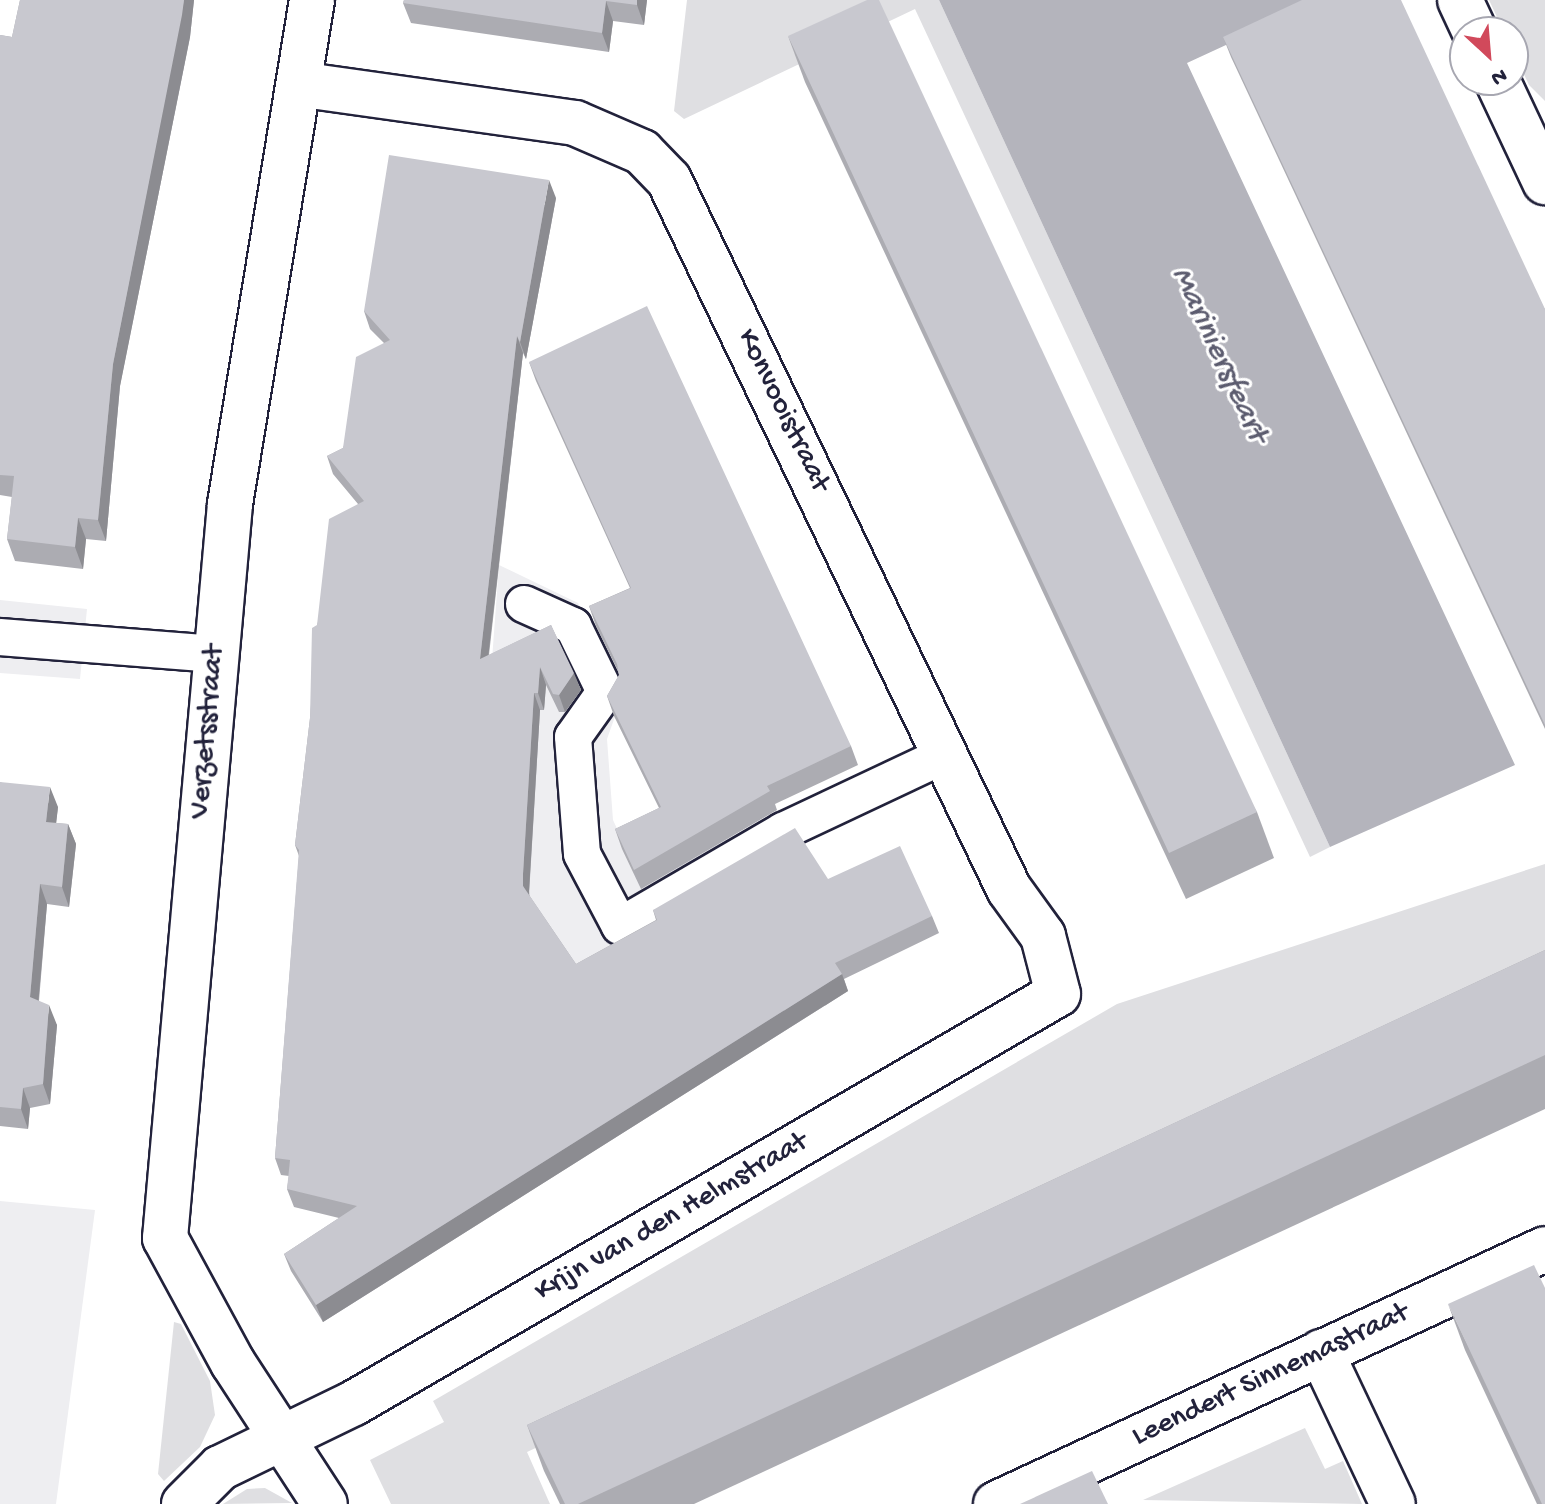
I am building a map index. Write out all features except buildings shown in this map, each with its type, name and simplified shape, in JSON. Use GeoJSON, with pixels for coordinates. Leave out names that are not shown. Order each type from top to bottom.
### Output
{"type":"FeatureCollection","features":[{"type":"Feature","properties":{"kind":"street","name":"Verzetsstraat"},"geometry":{"type":"LineString","coordinates":[[312,0],[230,504],[165,1238],[233,1363],[325,1504]]}},
{"type":"Feature","properties":{"kind":"street","name":"Konvooistraat"},"geometry":{"type":"LineString","coordinates":[[299,84],[575,123],[642,152],[669,180],[947,754],[1009,889],[1043,936],[1058,994]]}},
{"type":"Feature","properties":{"kind":"street"},"geometry":{"type":"LineString","coordinates":[[1505,96],[1542,167]]}},
{"type":"Feature","properties":{"kind":"street","name":"Krijn van den Helmstraat"},"geometry":{"type":"LineString","coordinates":[[184,1504],[220,1468],[354,1403],[1058,994]]}},
{"type":"Feature","properties":{"kind":"street","name":"Leendert Sinnemastraat"},"geometry":{"type":"LineString","coordinates":[[996,1504],[1545,1249]]}},
{"type":"Feature","properties":{"kind":"street"},"geometry":{"type":"LineString","coordinates":[[1321,1352],[1393,1504]]}},
{"type":"Feature","properties":{"kind":"lane"},"geometry":{"type":"LineString","coordinates":[[524,604],[573,626],[605,692],[573,737],[582,854],[620,926],[783,831],[947,754]]}},
{"type":"Feature","properties":{"kind":"lane"},"geometry":{"type":"LineString","coordinates":[[0,637],[216,654]]}},
{"type":"Feature","properties":{"kind":"shaded area"},"geometry":{"type":"Polygon","coordinates":[[[687,0],[939,0],[1330,847],[1310,857],[915,9],[684,119],[674,111],[687,0]]]}},
{"type":"Feature","properties":{"kind":"shaded area"},"geometry":{"type":"Polygon","coordinates":[[[1489,0],[1545,0],[1545,101],[1529,85],[1529,16],[1496,16],[1489,0]]]}},
{"type":"Feature","properties":{"kind":"shaded area"},"geometry":{"type":"Polygon","coordinates":[[[499,565],[578,603],[622,697],[607,739],[613,820],[641,880],[888,761],[904,793],[797,844],[529,1011],[473,917],[499,565]]]}},
{"type":"Feature","properties":{"kind":"shaded area"},"geometry":{"type":"Polygon","coordinates":[[[0,600],[87,609],[80,679],[0,673],[0,600]]]}},
{"type":"Feature","properties":{"kind":"shaded area"},"geometry":{"type":"Polygon","coordinates":[[[1545,864],[1545,978],[527,1452],[550,1504],[391,1504],[370,1460],[444,1422],[433,1401],[1117,1004],[1545,864]]]}},
{"type":"Feature","properties":{"kind":"shaded area"},"geometry":{"type":"Polygon","coordinates":[[[0,1201],[95,1210],[56,1504],[0,1504],[0,1201]]]}},
{"type":"Feature","properties":{"kind":"shaded area"},"geometry":{"type":"Polygon","coordinates":[[[174,1322],[181,1324],[210,1381],[215,1415],[200,1447],[164,1481],[158,1474],[174,1322]]]}},
{"type":"Feature","properties":{"kind":"shaded area"},"geometry":{"type":"Polygon","coordinates":[[[1305,1428],[1325,1469],[1343,1461],[1362,1504],[1143,1500],[1305,1428]]]}},
{"type":"Feature","properties":{"kind":"shaded area"},"geometry":{"type":"Polygon","coordinates":[[[265,1488],[292,1503],[223,1504],[247,1489],[265,1488]]]}},
{"type":"Feature","properties":{"kind":"water","name":"Mariniersfeart"},"geometry":{"type":"Polygon","coordinates":[[[939,0],[1323,0],[1187,63],[1515,765],[1330,847],[939,0]]]}}]}
